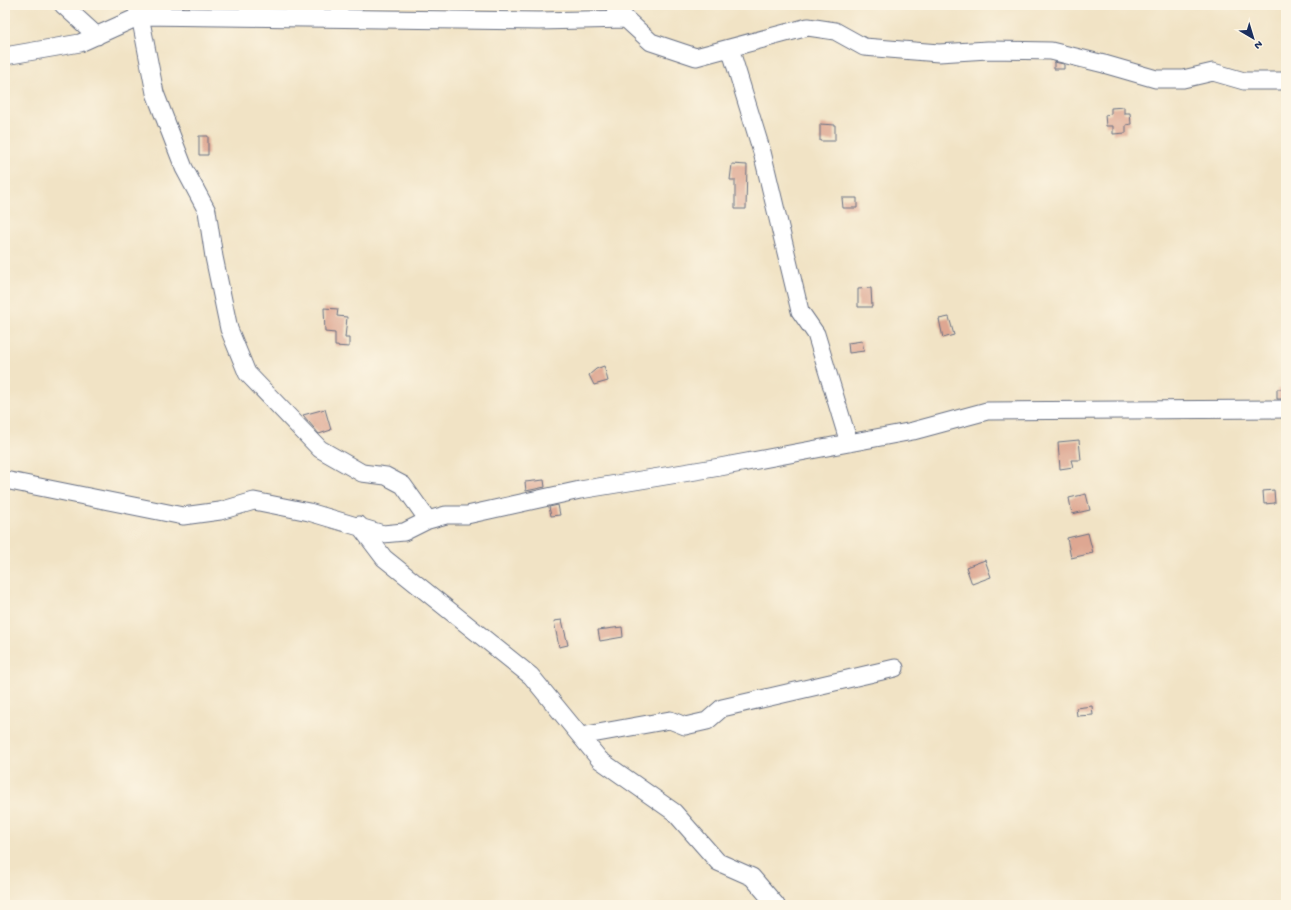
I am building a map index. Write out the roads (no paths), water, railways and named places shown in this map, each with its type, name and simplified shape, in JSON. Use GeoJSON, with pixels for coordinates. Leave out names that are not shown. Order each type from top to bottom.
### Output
{"type":"FeatureCollection","features":[{"type":"Feature","properties":{"kind":"street"},"geometry":{"type":"LineString","coordinates":[[63,5],[97,36]]}},
{"type":"Feature","properties":{"kind":"street"},"geometry":{"type":"LineString","coordinates":[[614,5],[626,19],[652,42],[696,57],[808,27],[836,31],[864,46],[939,53],[988,50],[1051,51],[1156,79],[1183,79],[1213,72],[1244,81],[1286,81]]}},
{"type":"Feature","properties":{"kind":"street"},"geometry":{"type":"LineString","coordinates":[[138,10],[155,93],[184,168],[207,211],[214,257],[229,329],[247,373],[320,448],[362,473],[386,476],[403,486],[428,520]]}},
{"type":"Feature","properties":{"kind":"street"},"geometry":{"type":"LineString","coordinates":[[5,56],[80,43],[97,36],[138,10],[539,21],[626,19]]}},
{"type":"Feature","properties":{"kind":"street"},"geometry":{"type":"LineString","coordinates":[[730,48],[762,152],[800,311],[816,334],[848,443]]}},
{"type":"Feature","properties":{"kind":"street"},"geometry":{"type":"LineString","coordinates":[[5,480],[183,516],[220,511],[254,501],[309,512],[383,534],[404,532],[428,520],[446,515],[466,515],[580,490],[720,468],[913,431],[987,411],[1286,409]]}},
{"type":"Feature","properties":{"kind":"street"},"geometry":{"type":"LineString","coordinates":[[359,526],[384,558],[531,676],[600,760],[674,812],[718,862],[752,878],[776,905]]}},
{"type":"Feature","properties":{"kind":"street"},"geometry":{"type":"LineString","coordinates":[[581,736],[670,720],[685,726],[707,721],[722,708],[896,668]]}}]}
